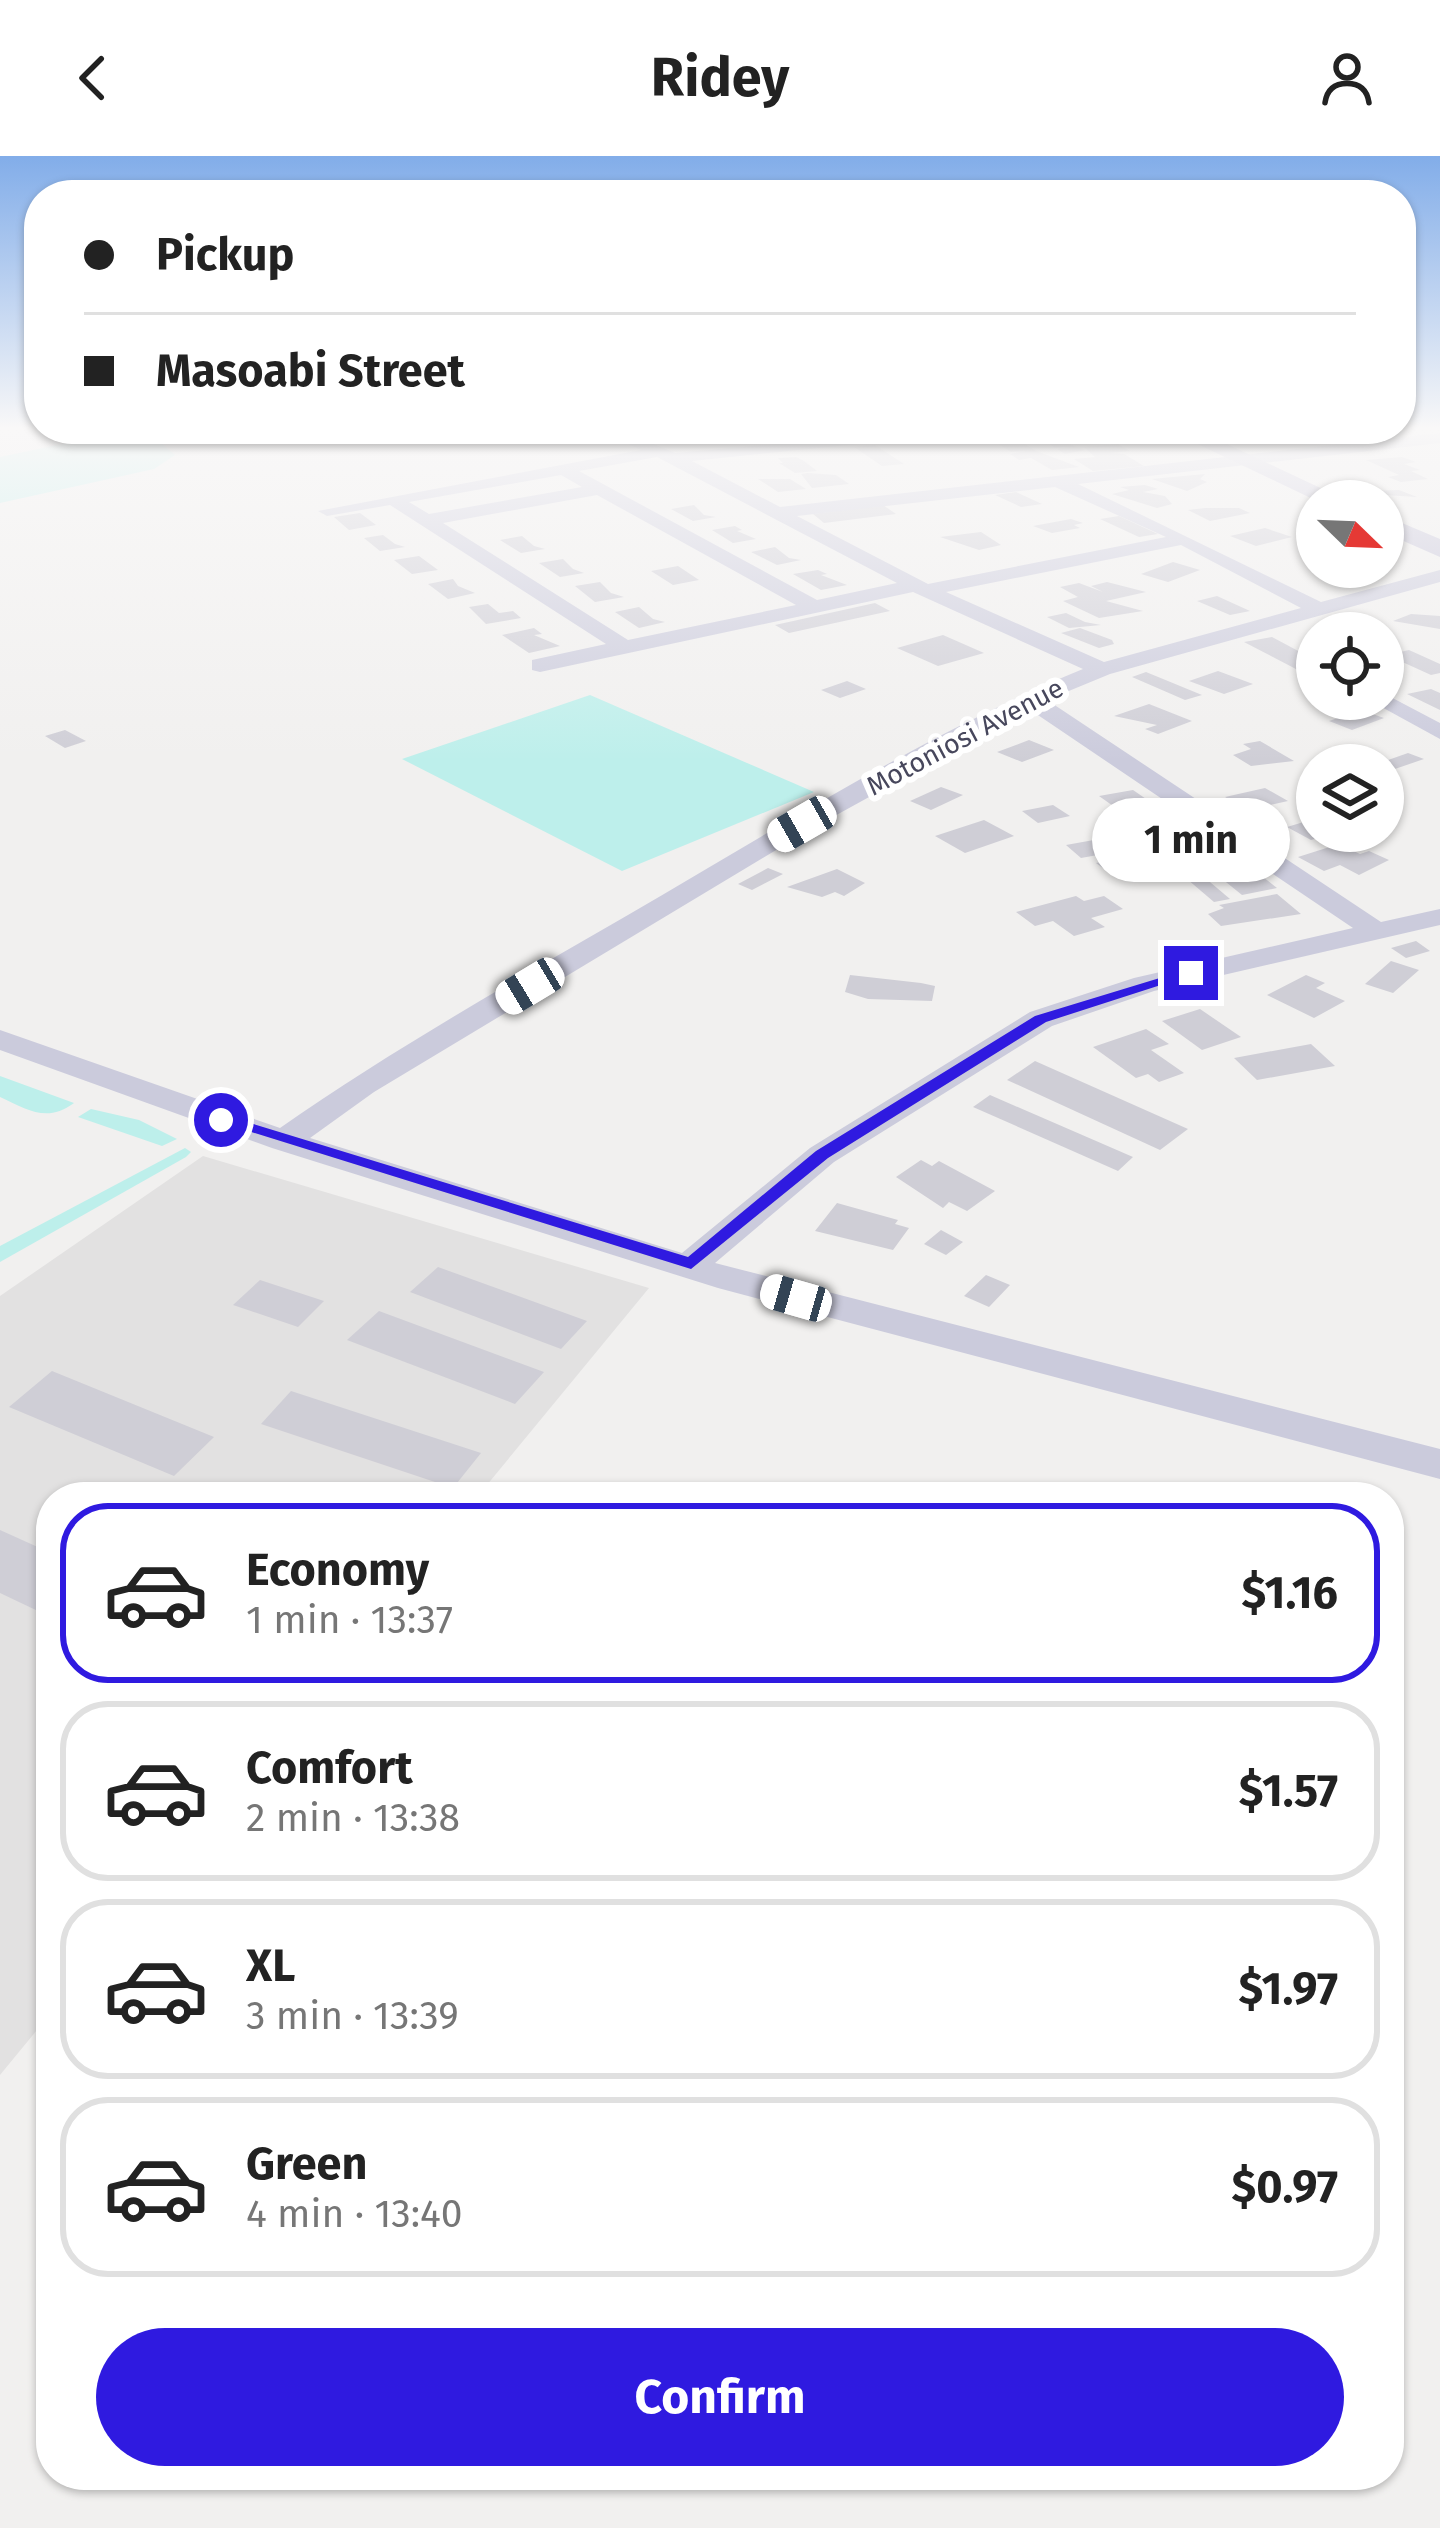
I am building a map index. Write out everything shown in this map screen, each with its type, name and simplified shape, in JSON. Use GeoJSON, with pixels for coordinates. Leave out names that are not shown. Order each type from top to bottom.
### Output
{"type":"FeatureCollection","features":[{"type":"Feature","properties":{"kind":"street"},"geometry":{"type":"LineString","coordinates":[[459,540],[626,647]]}},
{"type":"Feature","properties":{"kind":"street"},"geometry":{"type":"LineString","coordinates":[[692,540],[813,606]]}},
{"type":"Feature","properties":{"kind":"street"},"geometry":{"type":"LineString","coordinates":[[828,540],[1102,669]]}},
{"type":"Feature","properties":{"kind":"street"},"geometry":{"type":"LineString","coordinates":[[540,665],[813,606],[1178,540]]}},
{"type":"Feature","properties":{"kind":"street"},"geometry":{"type":"LineString","coordinates":[[1183,540],[1315,608]]}},
{"type":"Feature","properties":{"kind":"street","name":"Motoniosi Avenue"},"geometry":{"type":"LineString","coordinates":[[284,1141],[363,1085],[692,889],[1030,699],[1102,669],[1440,575]]}},
{"type":"Feature","properties":{"kind":"street"},"geometry":{"type":"LineString","coordinates":[[1030,699],[1376,931]]}},
{"type":"Feature","properties":{"kind":"street"},"geometry":{"type":"LineString","coordinates":[[1404,713],[1440,732]]}},
{"type":"Feature","properties":{"kind":"street"},"geometry":{"type":"LineString","coordinates":[[691,1264],[822,1154],[1041,1019],[1145,984],[1440,917]]}},
{"type":"Feature","properties":{"kind":"street"},"geometry":{"type":"LineString","coordinates":[[0,1039],[284,1141],[731,1280],[1070,1372],[1440,1464]]}},
{"type":"Feature","properties":{"kind":"shaded area"},"geometry":{"type":"Polygon","coordinates":[[[590,695],[814,792],[622,871],[402,759],[590,695]]]}},
{"type":"Feature","properties":{"kind":"shaded area"},"geometry":{"type":"Polygon","coordinates":[[[0,1076],[74,1103],[55,1112],[29,1110],[0,1097],[0,1076]]]}},
{"type":"Feature","properties":{"kind":"shaded area"},"geometry":{"type":"Polygon","coordinates":[[[91,1109],[139,1120],[177,1139],[162,1146],[78,1117],[91,1109]]]}},
{"type":"Feature","properties":{"kind":"shaded area"},"geometry":{"type":"Polygon","coordinates":[[[185,1148],[191,1152],[186,1157],[0,1262],[0,1246],[185,1148]]]}},
{"type":"Feature","properties":{"kind":"shaded area"},"geometry":{"type":"Polygon","coordinates":[[[203,1156],[649,1288],[489,1482],[36,1482],[36,2031],[0,2075],[0,1296],[203,1156]]]}},
{"type":"Feature","properties":{"kind":"building"},"geometry":{"type":"Polygon","coordinates":[[[366,540],[389,540],[405,547],[380,551],[366,540]]]}},
{"type":"Feature","properties":{"kind":"building"},"geometry":{"type":"Polygon","coordinates":[[[500,540],[526,540],[545,549],[521,553],[500,540]]]}},
{"type":"Feature","properties":{"kind":"building"},"geometry":{"type":"Polygon","coordinates":[[[948,540],[993,540],[1001,545],[979,550],[948,540]]]}},
{"type":"Feature","properties":{"kind":"building"},"geometry":{"type":"Polygon","coordinates":[[[1240,540],[1281,540],[1256,546],[1240,540]]]}},
{"type":"Feature","properties":{"kind":"building"},"geometry":{"type":"Polygon","coordinates":[[[775,547],[801,560],[777,565],[751,552],[775,547]]]}},
{"type":"Feature","properties":{"kind":"building"},"geometry":{"type":"Polygon","coordinates":[[[419,556],[438,570],[412,574],[394,560],[419,556]]]}},
{"type":"Feature","properties":{"kind":"building"},"geometry":{"type":"Polygon","coordinates":[[[563,559],[584,573],[560,577],[539,563],[563,559]]]}},
{"type":"Feature","properties":{"kind":"building"},"geometry":{"type":"Polygon","coordinates":[[[1173,562],[1200,570],[1168,582],[1141,574],[1173,562]]]}},
{"type":"Feature","properties":{"kind":"building"},"geometry":{"type":"Polygon","coordinates":[[[678,566],[699,580],[673,585],[651,571],[678,566]]]}},
{"type":"Feature","properties":{"kind":"building"},"geometry":{"type":"Polygon","coordinates":[[[818,570],[847,585],[821,590],[793,574],[818,570]]]}},
{"type":"Feature","properties":{"kind":"building"},"geometry":{"type":"Polygon","coordinates":[[[453,579],[475,593],[448,599],[428,584],[453,579]]]}},
{"type":"Feature","properties":{"kind":"building"},"geometry":{"type":"Polygon","coordinates":[[[600,582],[624,597],[595,602],[575,586],[600,582]]]}},
{"type":"Feature","properties":{"kind":"building"},"geometry":{"type":"Polygon","coordinates":[[[1107,582],[1146,592],[1106,601],[1143,611],[1099,618],[1063,601],[1078,597],[1060,587],[1079,583],[1103,592],[1091,586],[1107,582]]]}},
{"type":"Feature","properties":{"kind":"building"},"geometry":{"type":"Polygon","coordinates":[[[1217,596],[1250,611],[1230,615],[1197,601],[1217,596]]]}},
{"type":"Feature","properties":{"kind":"building"},"geometry":{"type":"Polygon","coordinates":[[[875,603],[890,611],[789,633],[775,625],[875,603]]]}},
{"type":"Feature","properties":{"kind":"building"},"geometry":{"type":"Polygon","coordinates":[[[488,604],[499,613],[513,611],[521,618],[486,624],[469,607],[488,604]]]}},
{"type":"Feature","properties":{"kind":"building"},"geometry":{"type":"Polygon","coordinates":[[[639,607],[665,622],[639,628],[615,612],[639,607]]]}},
{"type":"Feature","properties":{"kind":"building"},"geometry":{"type":"Polygon","coordinates":[[[1066,613],[1101,625],[1069,628],[1047,617],[1066,613]]]}},
{"type":"Feature","properties":{"kind":"building"},"geometry":{"type":"Polygon","coordinates":[[[1440,616],[1440,629],[1404,623],[1404,617],[1440,616]]]}},
{"type":"Feature","properties":{"kind":"building"},"geometry":{"type":"Polygon","coordinates":[[[534,628],[542,634],[534,635],[560,646],[529,653],[502,635],[534,628]]]}},
{"type":"Feature","properties":{"kind":"building"},"geometry":{"type":"Polygon","coordinates":[[[1080,628],[1114,644],[1099,648],[1061,633],[1080,628]]]}},
{"type":"Feature","properties":{"kind":"building"},"geometry":{"type":"Polygon","coordinates":[[[943,635],[984,653],[938,666],[897,648],[943,635]]]}},
{"type":"Feature","properties":{"kind":"building"},"geometry":{"type":"Polygon","coordinates":[[[1272,637],[1296,650],[1296,669],[1244,642],[1272,637]]]}},
{"type":"Feature","properties":{"kind":"building"},"geometry":{"type":"Polygon","coordinates":[[[1404,651],[1440,664],[1440,673],[1431,675],[1404,663],[1404,651]]]}},
{"type":"Feature","properties":{"kind":"building"},"geometry":{"type":"Polygon","coordinates":[[[1218,671],[1253,684],[1224,694],[1189,681],[1218,671]]]}},
{"type":"Feature","properties":{"kind":"building"},"geometry":{"type":"Polygon","coordinates":[[[1146,672],[1202,695],[1185,700],[1132,677],[1146,672]]]}},
{"type":"Feature","properties":{"kind":"building"},"geometry":{"type":"Polygon","coordinates":[[[847,681],[866,689],[840,698],[821,690],[847,681]]]}},
{"type":"Feature","properties":{"kind":"building"},"geometry":{"type":"Polygon","coordinates":[[[1431,689],[1440,693],[1440,710],[1407,694],[1431,689]]]}},
{"type":"Feature","properties":{"kind":"building"},"geometry":{"type":"Polygon","coordinates":[[[1149,704],[1192,721],[1158,734],[1145,729],[1157,725],[1114,716],[1149,704]]]}},
{"type":"Feature","properties":{"kind":"building"},"geometry":{"type":"Polygon","coordinates":[[[1332,720],[1379,720],[1352,730],[1332,720]]]}},
{"type":"Feature","properties":{"kind":"building"},"geometry":{"type":"Polygon","coordinates":[[[65,730],[86,741],[65,748],[45,736],[65,730]]]}},
{"type":"Feature","properties":{"kind":"building"},"geometry":{"type":"Polygon","coordinates":[[[1029,740],[1054,750],[1022,762],[997,752],[1029,740]]]}},
{"type":"Feature","properties":{"kind":"building"},"geometry":{"type":"Polygon","coordinates":[[[1260,741],[1294,761],[1251,766],[1233,755],[1251,749],[1243,744],[1260,741]]]}},
{"type":"Feature","properties":{"kind":"building"},"geometry":{"type":"Polygon","coordinates":[[[1408,753],[1424,759],[1404,766],[1408,753]]]}},
{"type":"Feature","properties":{"kind":"building"},"geometry":{"type":"Polygon","coordinates":[[[941,787],[963,795],[931,810],[910,801],[941,787]]]}},
{"type":"Feature","properties":{"kind":"building"},"geometry":{"type":"Polygon","coordinates":[[[1265,788],[1288,801],[1247,810],[1225,797],[1265,788]]]}},
{"type":"Feature","properties":{"kind":"building"},"geometry":{"type":"Polygon","coordinates":[[[1133,790],[1149,801],[1116,808],[1099,796],[1133,790]]]}},
{"type":"Feature","properties":{"kind":"building"},"geometry":{"type":"Polygon","coordinates":[[[1053,805],[1070,816],[1038,823],[1022,811],[1053,805]]]}},
{"type":"Feature","properties":{"kind":"building"},"geometry":{"type":"Polygon","coordinates":[[[984,820],[1014,836],[965,853],[935,836],[984,820]]]}},
{"type":"Feature","properties":{"kind":"building"},"geometry":{"type":"Polygon","coordinates":[[[1127,834],[1142,847],[1081,858],[1066,845],[1127,834]]]}},
{"type":"Feature","properties":{"kind":"building"},"geometry":{"type":"Polygon","coordinates":[[[1181,844],[1201,859],[1115,877],[1096,863],[1181,844]]]}},
{"type":"Feature","properties":{"kind":"building"},"geometry":{"type":"Polygon","coordinates":[[[1314,852],[1371,852],[1389,860],[1359,875],[1340,865],[1324,871],[1298,857],[1314,852]]]}},
{"type":"Feature","properties":{"kind":"building"},"geometry":{"type":"Polygon","coordinates":[[[1250,867],[1277,888],[1242,895],[1216,874],[1250,867]]]}},
{"type":"Feature","properties":{"kind":"building"},"geometry":{"type":"Polygon","coordinates":[[[768,868],[783,874],[752,890],[738,884],[768,868]]]}},
{"type":"Feature","properties":{"kind":"building"},"geometry":{"type":"Polygon","coordinates":[[[837,869],[865,883],[844,896],[835,892],[822,897],[787,887],[837,869]]]}},
{"type":"Feature","properties":{"kind":"building"},"geometry":{"type":"Polygon","coordinates":[[[1204,877],[1230,899],[1214,902],[1187,879],[1204,877]]]}},
{"type":"Feature","properties":{"kind":"building"},"geometry":{"type":"Polygon","coordinates":[[[1277,894],[1301,914],[1221,926],[1208,914],[1224,908],[1219,905],[1277,894]]]}},
{"type":"Feature","properties":{"kind":"building"},"geometry":{"type":"Polygon","coordinates":[[[1076,896],[1084,901],[1104,896],[1123,909],[1091,918],[1105,927],[1074,936],[1053,921],[1035,926],[1016,912],[1076,896]]]}},
{"type":"Feature","properties":{"kind":"building"},"geometry":{"type":"Polygon","coordinates":[[[1416,941],[1430,951],[1406,958],[1391,948],[1416,941]]]}},
{"type":"Feature","properties":{"kind":"building"},"geometry":{"type":"Polygon","coordinates":[[[1391,961],[1419,970],[1393,993],[1365,984],[1391,961]]]}},
{"type":"Feature","properties":{"kind":"building"},"geometry":{"type":"Polygon","coordinates":[[[850,975],[935,986],[932,1001],[868,999],[845,992],[850,975]]]}},
{"type":"Feature","properties":{"kind":"building"},"geometry":{"type":"Polygon","coordinates":[[[1306,975],[1325,983],[1316,988],[1345,1001],[1314,1018],[1267,995],[1306,975]]]}},
{"type":"Feature","properties":{"kind":"building"},"geometry":{"type":"Polygon","coordinates":[[[1200,1009],[1241,1037],[1202,1050],[1162,1021],[1200,1009]]]}},
{"type":"Feature","properties":{"kind":"building"},"geometry":{"type":"Polygon","coordinates":[[[1146,1029],[1169,1044],[1151,1050],[1184,1073],[1159,1082],[1148,1074],[1136,1078],[1093,1047],[1146,1029]]]}},
{"type":"Feature","properties":{"kind":"building"},"geometry":{"type":"Polygon","coordinates":[[[1311,1044],[1335,1066],[1257,1080],[1234,1058],[1311,1044]]]}},
{"type":"Feature","properties":{"kind":"building"},"geometry":{"type":"Polygon","coordinates":[[[1035,1061],[1188,1129],[1160,1150],[1007,1080],[1035,1061]]]}},
{"type":"Feature","properties":{"kind":"building"},"geometry":{"type":"Polygon","coordinates":[[[990,1095],[1133,1157],[1118,1171],[973,1107],[990,1095]]]}},
{"type":"Feature","properties":{"kind":"building"},"geometry":{"type":"Polygon","coordinates":[[[921,1160],[932,1166],[939,1161],[995,1191],[967,1211],[949,1202],[943,1208],[896,1177],[921,1160]]]}},
{"type":"Feature","properties":{"kind":"building"},"geometry":{"type":"Polygon","coordinates":[[[837,1203],[898,1220],[895,1224],[909,1228],[893,1250],[815,1231],[837,1203]]]}},
{"type":"Feature","properties":{"kind":"building"},"geometry":{"type":"Polygon","coordinates":[[[941,1230],[963,1242],[946,1255],[924,1244],[941,1230]]]}},
{"type":"Feature","properties":{"kind":"building"},"geometry":{"type":"Polygon","coordinates":[[[438,1267],[587,1321],[561,1349],[410,1292],[438,1267]]]}},
{"type":"Feature","properties":{"kind":"building"},"geometry":{"type":"Polygon","coordinates":[[[986,1275],[1010,1285],[989,1307],[964,1296],[986,1275]]]}},
{"type":"Feature","properties":{"kind":"building"},"geometry":{"type":"Polygon","coordinates":[[[260,1280],[324,1301],[298,1327],[233,1305],[260,1280]]]}},
{"type":"Feature","properties":{"kind":"building"},"geometry":{"type":"Polygon","coordinates":[[[379,1311],[544,1372],[515,1404],[347,1340],[379,1311]]]}},
{"type":"Feature","properties":{"kind":"building"},"geometry":{"type":"Polygon","coordinates":[[[52,1371],[214,1437],[174,1476],[9,1407],[52,1371]]]}},
{"type":"Feature","properties":{"kind":"building"},"geometry":{"type":"Polygon","coordinates":[[[291,1391],[481,1453],[458,1482],[435,1482],[261,1424],[291,1391]]]}},
{"type":"Feature","properties":{"kind":"building"},"geometry":{"type":"Polygon","coordinates":[[[0,1530],[36,1546],[36,1610],[0,1593],[0,1530]]]}},
{"type":"Feature","properties":{"kind":"route"},"geometry":{"type":"LineString","coordinates":[[221,1120],[691,1264],[822,1154],[1041,1019],[1191,973]]}}]}
